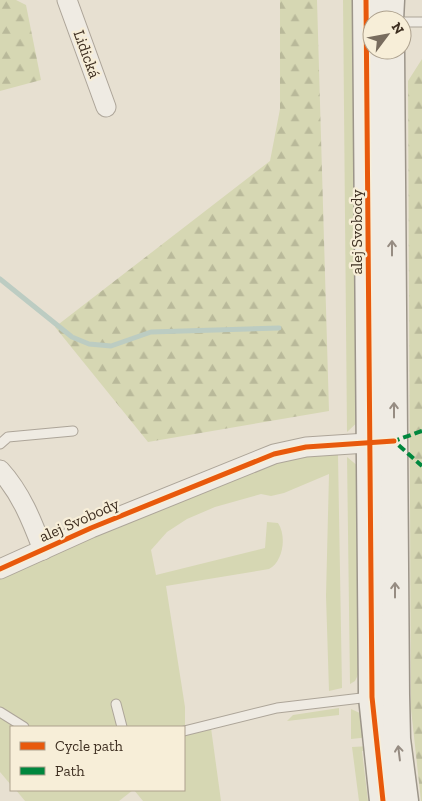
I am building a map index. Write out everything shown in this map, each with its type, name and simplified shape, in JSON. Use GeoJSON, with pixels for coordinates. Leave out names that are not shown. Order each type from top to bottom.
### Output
{"type":"FeatureCollection","features":[{"type":"Feature","properties":{"kind":"street","name":"Lidická"},"geometry":{"type":"LineString","coordinates":[[67,0],[106,107]]}},
{"type":"Feature","properties":{"kind":"street","name":"alej Svobody"},"geometry":{"type":"LineString","coordinates":[[380,10],[390,0]]}},
{"type":"Feature","properties":{"kind":"street","name":"alej Svobody"},"geometry":{"type":"LineString","coordinates":[[375,60],[382,442],[383,801]]}},
{"type":"Feature","properties":{"kind":"street","name":"alej Svobody"},"geometry":{"type":"LineString","coordinates":[[382,442],[391,60]]}},
{"type":"Feature","properties":{"kind":"street","name":"alej Svobody"},"geometry":{"type":"LineString","coordinates":[[0,569],[245,464],[274,454],[306,447],[382,442]]}},
{"type":"Feature","properties":{"kind":"street","name":"alej Svobody"},"geometry":{"type":"LineString","coordinates":[[0,470],[12,483],[43,550]]}},
{"type":"Feature","properties":{"kind":"street","name":"alej Svobody"},"geometry":{"type":"LineString","coordinates":[[384,696],[397,739],[405,801]]}},
{"type":"Feature","properties":{"kind":"lane"},"geometry":{"type":"LineString","coordinates":[[0,444],[8,437],[73,431]]}},
{"type":"Feature","properties":{"kind":"lane"},"geometry":{"type":"LineString","coordinates":[[185,731],[277,708],[384,696]]}},
{"type":"Feature","properties":{"kind":"lane"},"geometry":{"type":"LineString","coordinates":[[116,704],[122,726]]}},
{"type":"Feature","properties":{"kind":"lane"},"geometry":{"type":"LineString","coordinates":[[0,712],[22,726]]}},
{"type":"Feature","properties":{"kind":"green space"},"geometry":{"type":"Polygon","coordinates":[[[0,0],[16,0],[26,5],[41,80],[0,91],[0,0]]]}},
{"type":"Feature","properties":{"kind":"green space"},"geometry":{"type":"Polygon","coordinates":[[[280,0],[317,0],[329,411],[148,442],[55,327],[270,161],[280,109],[280,0]]]}},
{"type":"Feature","properties":{"kind":"green space"},"geometry":{"type":"Polygon","coordinates":[[[343,0],[354,0],[363,417],[347,432],[343,0]]]}},
{"type":"Feature","properties":{"kind":"green space"},"geometry":{"type":"Polygon","coordinates":[[[422,59],[421,801],[411,709],[408,81],[422,59]]]}},
{"type":"Feature","properties":{"kind":"green space"},"geometry":{"type":"Polygon","coordinates":[[[338,455],[342,688],[329,691],[326,596],[329,474],[284,493],[271,496],[261,494],[215,507],[187,519],[167,532],[151,550],[156,575],[265,548],[267,522],[278,523],[281,528],[283,541],[280,555],[278,561],[269,569],[166,586],[185,707],[185,725],[10,726],[10,784],[0,772],[0,577],[252,469],[295,457],[338,455]]]}},
{"type":"Feature","properties":{"kind":"green space"},"geometry":{"type":"Polygon","coordinates":[[[347,457],[359,467],[359,673],[355,681],[350,684],[347,457]]]}},
{"type":"Feature","properties":{"kind":"green space"},"geometry":{"type":"Polygon","coordinates":[[[339,708],[339,715],[287,721],[293,715],[339,708]]]}},
{"type":"Feature","properties":{"kind":"green space"},"geometry":{"type":"Polygon","coordinates":[[[351,709],[362,714],[370,737],[351,739],[351,709]]]}},
{"type":"Feature","properties":{"kind":"green space"},"geometry":{"type":"Polygon","coordinates":[[[211,728],[221,801],[143,801],[135,791],[185,791],[185,736],[211,728]]]}},
{"type":"Feature","properties":{"kind":"green space"},"geometry":{"type":"Polygon","coordinates":[[[371,746],[368,751],[362,751],[368,801],[359,801],[352,747],[371,746]]]}},
{"type":"Feature","properties":{"kind":"green space"},"geometry":{"type":"Polygon","coordinates":[[[17,791],[132,791],[119,801],[25,801],[17,791]]]}},
{"type":"Feature","properties":{"kind":"waterway"},"geometry":{"type":"LineString","coordinates":[[0,279],[72,337],[89,344],[111,346],[151,332],[279,328]]}},
{"type":"Feature","properties":{"kind":"marked path"},"geometry":{"type":"LineString","coordinates":[[422,431],[394,441],[422,466]]}},
{"type":"Feature","properties":{"kind":"cycle path"},"geometry":{"type":"LineString","coordinates":[[366,0],[372,697],[383,801]]}},
{"type":"Feature","properties":{"kind":"cycle path"},"geometry":{"type":"LineString","coordinates":[[0,569],[91,528],[274,454],[306,447],[394,441]]}}]}
